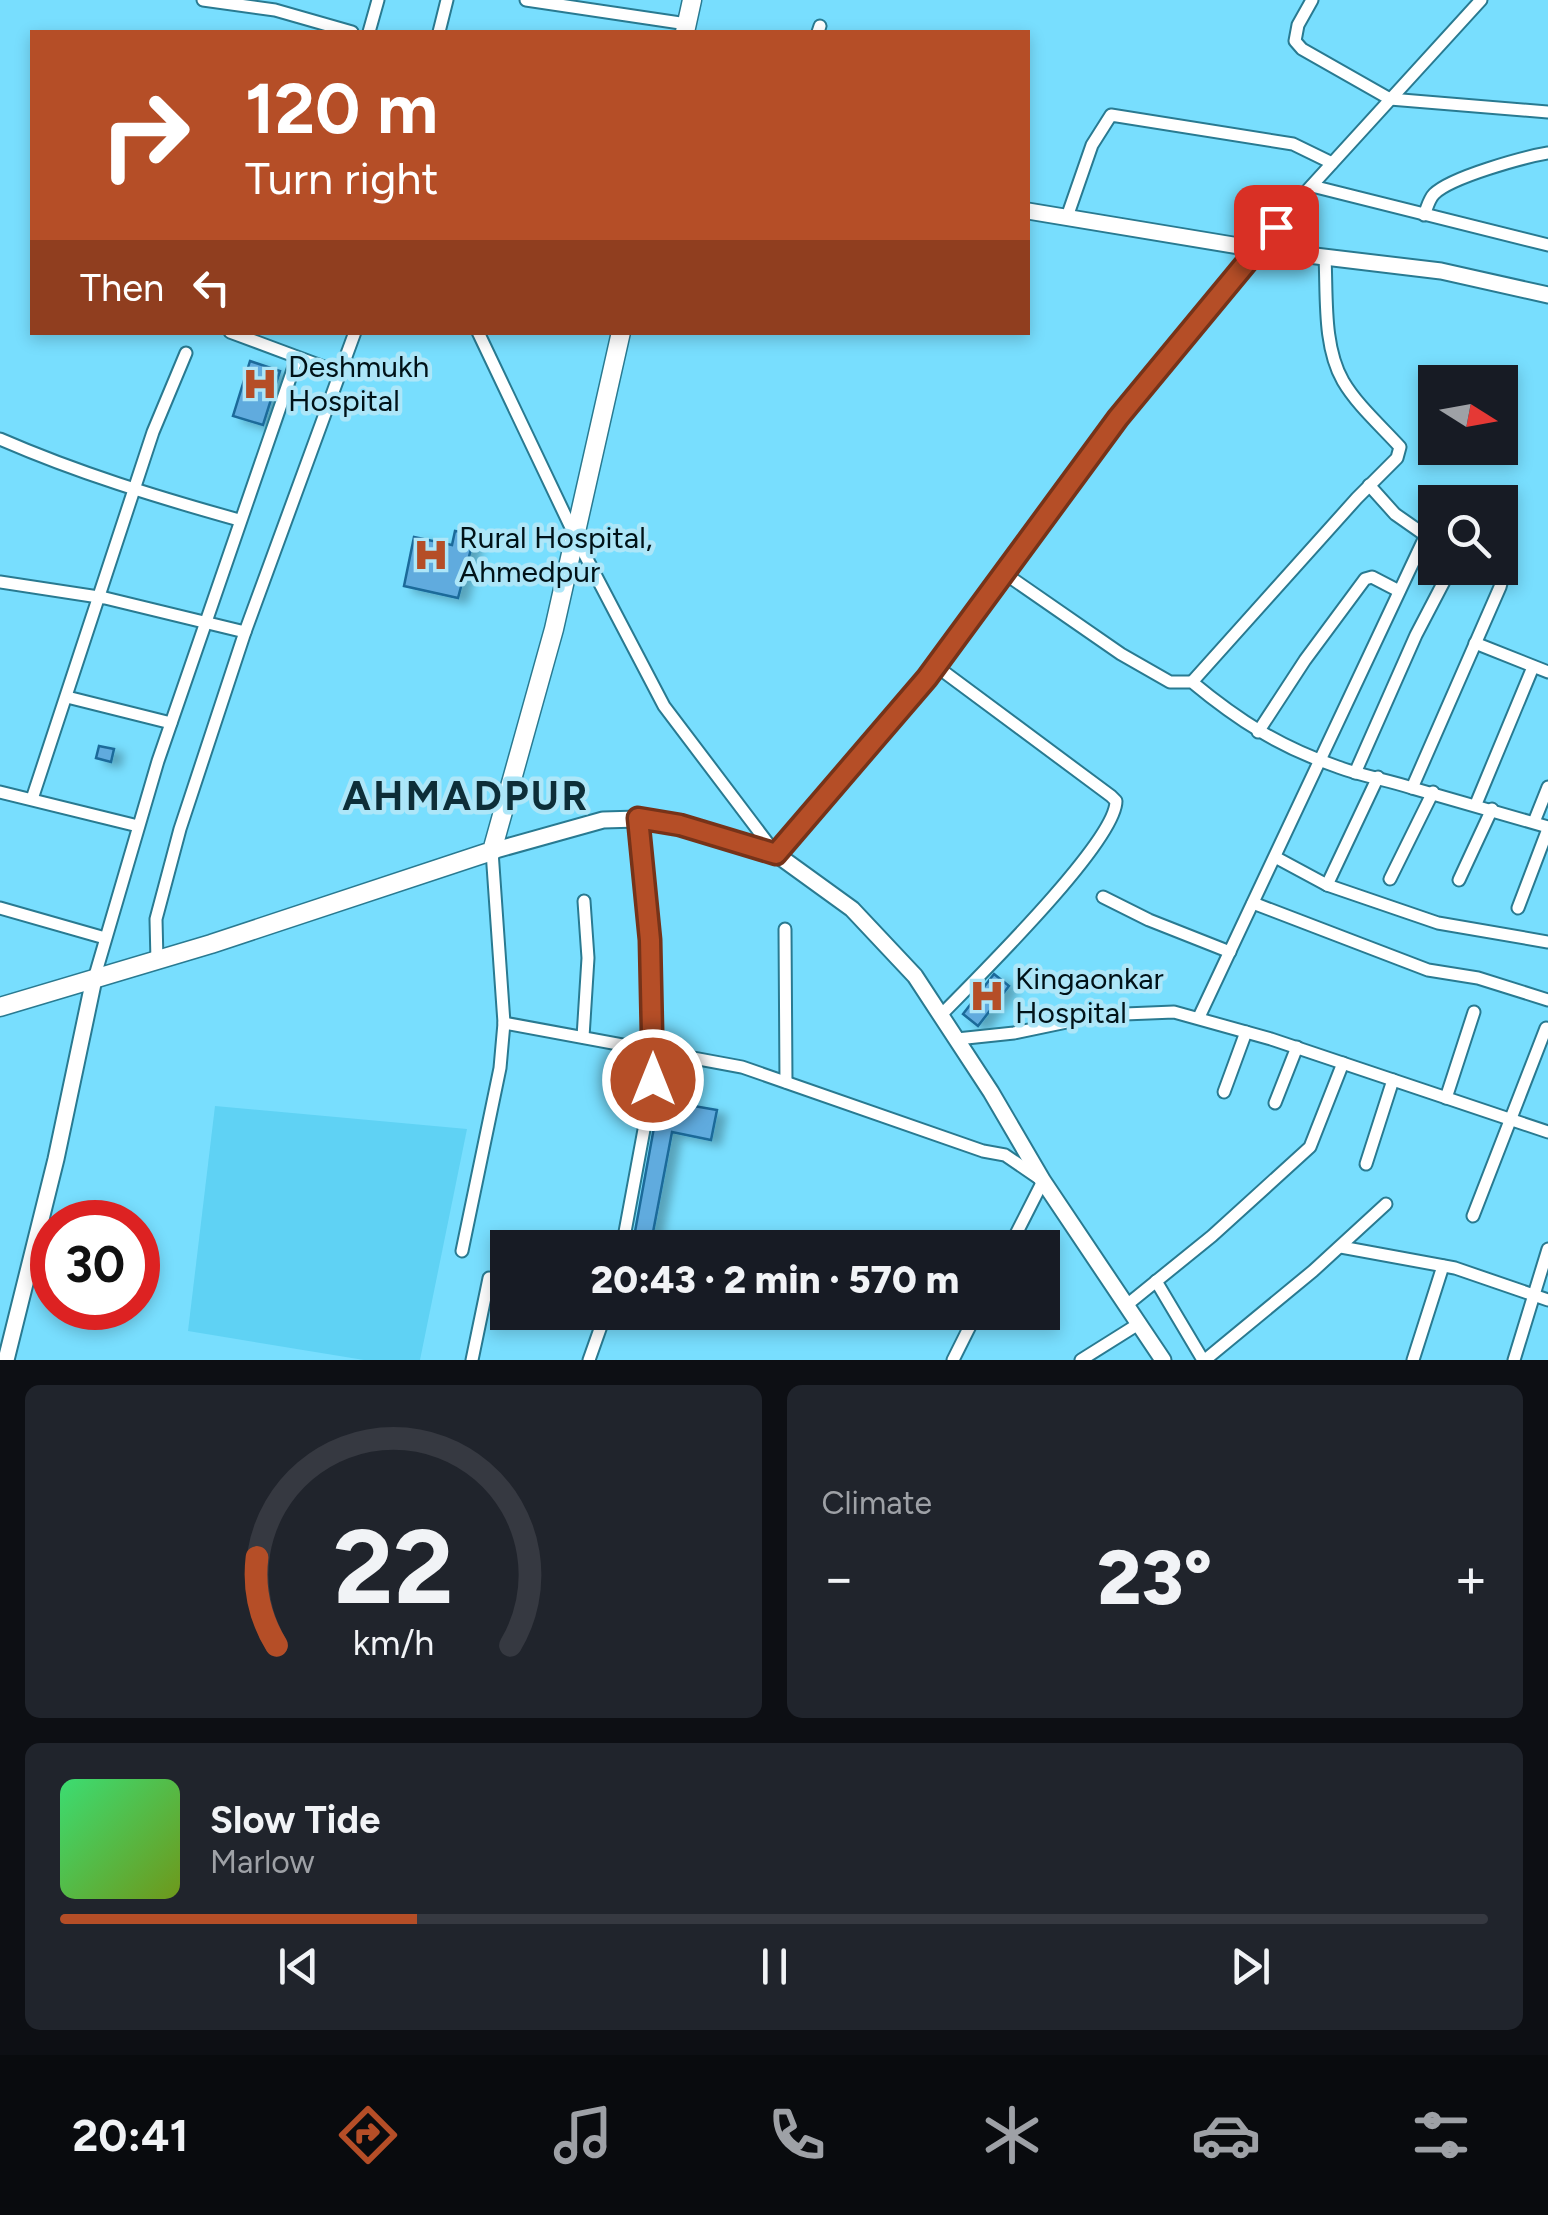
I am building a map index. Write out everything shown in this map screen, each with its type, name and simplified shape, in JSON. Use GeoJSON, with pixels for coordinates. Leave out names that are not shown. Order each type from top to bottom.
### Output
{"type":"FeatureCollection","features":[{"type":"Feature","properties":{"kind":"main road"},"geometry":{"type":"LineString","coordinates":[[686,28],[692,0]]}},
{"type":"Feature","properties":{"kind":"main road"},"geometry":{"type":"LineString","coordinates":[[1030,211],[1257,250],[1442,271],[1548,295]]}},
{"type":"Feature","properties":{"kind":"main road"},"geometry":{"type":"LineString","coordinates":[[492,851],[554,629],[620,335]]}},
{"type":"Feature","properties":{"kind":"main road"},"geometry":{"type":"LineString","coordinates":[[0,1008],[492,851],[603,820],[638,818],[680,825],[776,854],[852,909],[915,976],[1043,1181],[1163,1360]]}},
{"type":"Feature","properties":{"kind":"main road"},"geometry":{"type":"LineString","coordinates":[[6,1360],[56,1160],[94,980]]}},
{"type":"Feature","properties":{"kind":"street"},"geometry":{"type":"LineString","coordinates":[[203,0],[275,10],[345,30]]}},
{"type":"Feature","properties":{"kind":"street"},"geometry":{"type":"LineString","coordinates":[[369,30],[378,0]]}},
{"type":"Feature","properties":{"kind":"street"},"geometry":{"type":"LineString","coordinates":[[439,30],[447,0]]}},
{"type":"Feature","properties":{"kind":"street"},"geometry":{"type":"LineString","coordinates":[[526,0],[686,28]]}},
{"type":"Feature","properties":{"kind":"street"},"geometry":{"type":"LineString","coordinates":[[1312,0],[1298,25],[1296,42],[1390,99],[1548,112]]}},
{"type":"Feature","properties":{"kind":"street"},"geometry":{"type":"LineString","coordinates":[[479,335],[575,536],[664,706],[776,854],[936,666],[1118,418],[1312,186],[1481,0]]}},
{"type":"Feature","properties":{"kind":"street"},"geometry":{"type":"LineString","coordinates":[[1067,217],[1092,145],[1111,115],[1293,144],[1332,163]]}},
{"type":"Feature","properties":{"kind":"street"},"geometry":{"type":"LineString","coordinates":[[1424,215],[1432,196],[1446,186],[1522,157],[1548,153]]}},
{"type":"Feature","properties":{"kind":"street"},"geometry":{"type":"LineString","coordinates":[[1312,186],[1548,245]]}},
{"type":"Feature","properties":{"kind":"street"},"geometry":{"type":"LineString","coordinates":[[1192,682],[1397,458],[1400,447],[1343,381],[1334,360],[1325,257]]}},
{"type":"Feature","properties":{"kind":"street"},"geometry":{"type":"LineString","coordinates":[[238,335],[340,373]]}},
{"type":"Feature","properties":{"kind":"street"},"geometry":{"type":"LineString","coordinates":[[157,960],[156,919],[180,829],[245,632],[354,335]]}},
{"type":"Feature","properties":{"kind":"street"},"geometry":{"type":"LineString","coordinates":[[32,799],[152,432],[186,353]]}},
{"type":"Feature","properties":{"kind":"street"},"geometry":{"type":"LineString","coordinates":[[94,980],[138,826],[297,358]]}},
{"type":"Feature","properties":{"kind":"street"},"geometry":{"type":"LineString","coordinates":[[0,439],[51,462],[239,520]]}},
{"type":"Feature","properties":{"kind":"street"},"geometry":{"type":"LineString","coordinates":[[1369,485],[1395,514],[1418,531]]}},
{"type":"Feature","properties":{"kind":"street"},"geometry":{"type":"LineString","coordinates":[[1199,1018],[1400,590],[1418,560]]}},
{"type":"Feature","properties":{"kind":"street"},"geometry":{"type":"LineString","coordinates":[[1004,573],[1121,654],[1170,682],[1192,682],[1258,732],[1355,773],[1476,804],[1548,828],[1518,908]]}},
{"type":"Feature","properties":{"kind":"street"},"geometry":{"type":"LineString","coordinates":[[1258,732],[1365,580],[1372,577],[1400,590]]}},
{"type":"Feature","properties":{"kind":"street"},"geometry":{"type":"LineString","coordinates":[[0,582],[101,597],[245,632]]}},
{"type":"Feature","properties":{"kind":"street"},"geometry":{"type":"LineString","coordinates":[[1355,773],[1442,585]]}},
{"type":"Feature","properties":{"kind":"street"},"geometry":{"type":"LineString","coordinates":[[1412,788],[1501,585]]}},
{"type":"Feature","properties":{"kind":"street"},"geometry":{"type":"LineString","coordinates":[[1475,644],[1548,672]]}},
{"type":"Feature","properties":{"kind":"street"},"geometry":{"type":"LineString","coordinates":[[936,666],[1116,801],[1103,835],[1014,940],[941,1015]]}},
{"type":"Feature","properties":{"kind":"street"},"geometry":{"type":"LineString","coordinates":[[1476,804],[1533,667]]}},
{"type":"Feature","properties":{"kind":"street"},"geometry":{"type":"LineString","coordinates":[[67,696],[172,723]]}},
{"type":"Feature","properties":{"kind":"street"},"geometry":{"type":"LineString","coordinates":[[1327,885],[1378,777]]}},
{"type":"Feature","properties":{"kind":"street"},"geometry":{"type":"LineString","coordinates":[[1534,822],[1548,787]]}},
{"type":"Feature","properties":{"kind":"street"},"geometry":{"type":"LineString","coordinates":[[0,792],[138,826]]}},
{"type":"Feature","properties":{"kind":"street"},"geometry":{"type":"LineString","coordinates":[[1390,878],[1433,792]]}},
{"type":"Feature","properties":{"kind":"street"},"geometry":{"type":"LineString","coordinates":[[1459,880],[1492,809]]}},
{"type":"Feature","properties":{"kind":"street"},"geometry":{"type":"LineString","coordinates":[[625,1230],[653,1080],[654,1049],[650,940],[638,818]]}},
{"type":"Feature","properties":{"kind":"street"},"geometry":{"type":"LineString","coordinates":[[462,1252],[500,1068],[504,1024],[492,851]]}},
{"type":"Feature","properties":{"kind":"street"},"geometry":{"type":"LineString","coordinates":[[1275,857],[1327,885],[1438,922],[1548,942]]}},
{"type":"Feature","properties":{"kind":"street"},"geometry":{"type":"LineString","coordinates":[[1103,897],[1230,952]]}},
{"type":"Feature","properties":{"kind":"street"},"geometry":{"type":"LineString","coordinates":[[583,1037],[588,977],[584,902]]}},
{"type":"Feature","properties":{"kind":"street"},"geometry":{"type":"LineString","coordinates":[[1252,903],[1428,970],[1478,978],[1548,1000]]}},
{"type":"Feature","properties":{"kind":"street"},"geometry":{"type":"LineString","coordinates":[[0,908],[105,938]]}},
{"type":"Feature","properties":{"kind":"street"},"geometry":{"type":"LineString","coordinates":[[784,929],[786,1082]]}},
{"type":"Feature","properties":{"kind":"street"},"geometry":{"type":"LineString","coordinates":[[957,1040],[1100,1015],[1174,1012],[1344,1063],[1548,1132]]}},
{"type":"Feature","properties":{"kind":"street"},"geometry":{"type":"LineString","coordinates":[[1446,1098],[1474,1012]]}},
{"type":"Feature","properties":{"kind":"street"},"geometry":{"type":"LineString","coordinates":[[504,1024],[742,1068],[1005,1156],[1043,1181],[1018,1230]]}},
{"type":"Feature","properties":{"kind":"street"},"geometry":{"type":"LineString","coordinates":[[1473,1216],[1546,1028]]}},
{"type":"Feature","properties":{"kind":"street"},"geometry":{"type":"LineString","coordinates":[[1224,1092],[1246,1032]]}},
{"type":"Feature","properties":{"kind":"street"},"geometry":{"type":"LineString","coordinates":[[1275,1103],[1297,1048]]}},
{"type":"Feature","properties":{"kind":"street"},"geometry":{"type":"LineString","coordinates":[[1128,1304],[1212,1236],[1310,1148],[1344,1063]]}},
{"type":"Feature","properties":{"kind":"street"},"geometry":{"type":"LineString","coordinates":[[1366,1164],[1393,1080]]}},
{"type":"Feature","properties":{"kind":"street"},"geometry":{"type":"LineString","coordinates":[[1156,1282],[1204,1360],[1386,1204]]}},
{"type":"Feature","properties":{"kind":"street"},"geometry":{"type":"LineString","coordinates":[[1341,1246],[1443,1266],[1548,1300]]}},
{"type":"Feature","properties":{"kind":"street"},"geometry":{"type":"LineString","coordinates":[[1514,1360],[1548,1249]]}},
{"type":"Feature","properties":{"kind":"street"},"geometry":{"type":"LineString","coordinates":[[1413,1360],[1443,1266]]}},
{"type":"Feature","properties":{"kind":"street"},"geometry":{"type":"LineString","coordinates":[[472,1360],[489,1278]]}},
{"type":"Feature","properties":{"kind":"street"},"geometry":{"type":"LineString","coordinates":[[1080,1360],[1140,1323]]}},
{"type":"Feature","properties":{"kind":"street"},"geometry":{"type":"LineString","coordinates":[[589,1360],[600,1330]]}},
{"type":"Feature","properties":{"kind":"street"},"geometry":{"type":"LineString","coordinates":[[953,1360],[967,1330]]}},
{"type":"Feature","properties":{"kind":"shaded area"},"geometry":{"type":"Polygon","coordinates":[[[215,1106],[467,1129],[420,1360],[364,1360],[188,1331],[215,1106]]]}},
{"type":"Feature","properties":{"kind":"building"},"geometry":{"type":"Polygon","coordinates":[[[250,361],[280,371],[263,425],[233,416],[250,361]]]}},
{"type":"Feature","properties":{"kind":"building"},"geometry":{"type":"Polygon","coordinates":[[[455,531],[475,534],[458,598],[404,586],[414,537],[452,545],[455,531]]]}},
{"type":"Feature","properties":{"kind":"building"},"geometry":{"type":"Polygon","coordinates":[[[99,746],[114,749],[111,762],[96,758],[99,746]]]}},
{"type":"Feature","properties":{"kind":"building"},"geometry":{"type":"Polygon","coordinates":[[[994,974],[1009,986],[978,1026],[963,1014],[994,974]]]}},
{"type":"Feature","properties":{"kind":"building"},"geometry":{"type":"Polygon","coordinates":[[[659,1100],[717,1110],[711,1140],[672,1132],[653,1230],[635,1230],[659,1100]]]}},
{"type":"Feature","properties":{"kind":"place","name":"Deshmukh Hospital"},"geometry":{"type":"Point","coordinates":[260,384]}},
{"type":"Feature","properties":{"kind":"place","name":"Rural Hospital, Ahmedpur"},"geometry":{"type":"Point","coordinates":[431,555]}},
{"type":"Feature","properties":{"kind":"place","name":"Kingaonkar Hospital"},"geometry":{"type":"Point","coordinates":[987,996]}},
{"type":"Feature","properties":{"kind":"district","name":"AHMADPUR"},"geometry":{"type":"Point","coordinates":[466,796]}},
{"type":"Feature","properties":{"kind":"route"},"geometry":{"type":"LineString","coordinates":[[653,1080],[650,940],[638,818],[680,825],[776,854],[927,678],[1118,418],[1276,227]]}}]}
